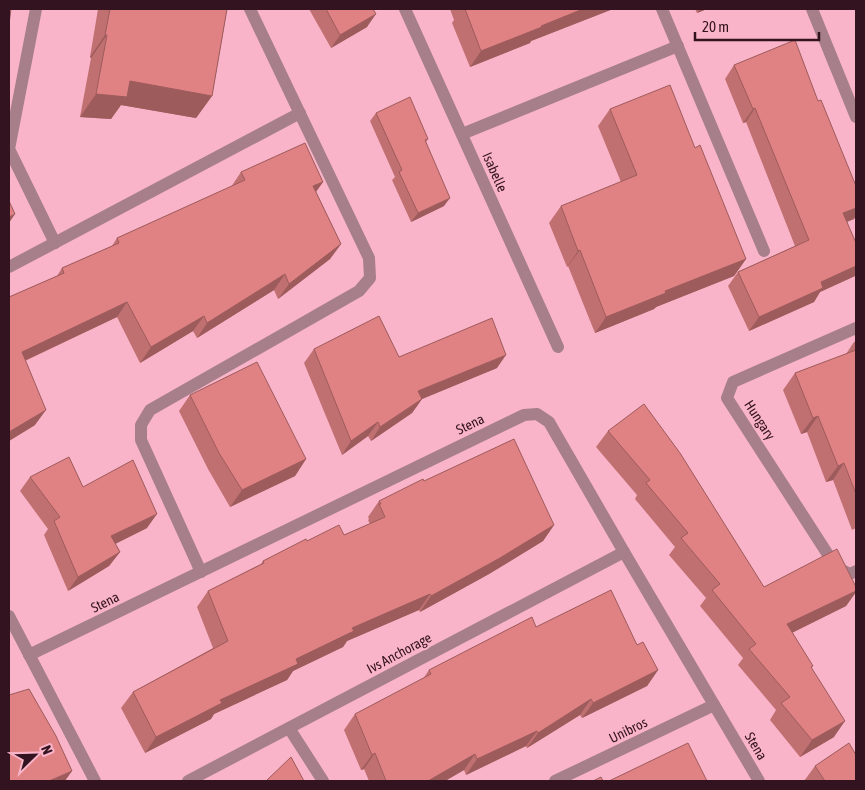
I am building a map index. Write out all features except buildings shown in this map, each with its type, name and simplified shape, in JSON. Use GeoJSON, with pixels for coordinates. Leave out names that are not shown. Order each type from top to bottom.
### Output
{"type":"FeatureCollection","features":[{"type":"Feature","properties":{"kind":"street"},"geometry":{"type":"LineString","coordinates":[[36,9],[9,149],[55,243]]}},
{"type":"Feature","properties":{"kind":"street"},"geometry":{"type":"LineString","coordinates":[[201,572],[141,440],[141,425],[150,410],[358,291],[370,278],[369,258],[250,9]]}},
{"type":"Feature","properties":{"kind":"street","name":"Isabelle"},"geometry":{"type":"LineString","coordinates":[[405,9],[558,347]]}},
{"type":"Feature","properties":{"kind":"street"},"geometry":{"type":"LineString","coordinates":[[662,9],[764,251]]}},
{"type":"Feature","properties":{"kind":"street"},"geometry":{"type":"LineString","coordinates":[[812,9],[856,117]]}},
{"type":"Feature","properties":{"kind":"street"},"geometry":{"type":"LineString","coordinates":[[462,134],[678,46]]}},
{"type":"Feature","properties":{"kind":"street"},"geometry":{"type":"LineString","coordinates":[[9,267],[300,113]]}},
{"type":"Feature","properties":{"kind":"street","name":"Hungary"},"geometry":{"type":"LineString","coordinates":[[856,328],[733,382],[727,398],[836,567],[850,574],[856,572]]}},
{"type":"Feature","properties":{"kind":"street","name":"Stena"},"geometry":{"type":"LineString","coordinates":[[29,655],[524,415],[537,414],[549,422],[759,781]]}},
{"type":"Feature","properties":{"kind":"street","name":"Ivs Anchorage"},"geometry":{"type":"LineString","coordinates":[[188,781],[624,552]]}},
{"type":"Feature","properties":{"kind":"street"},"geometry":{"type":"LineString","coordinates":[[9,616],[95,781]]}},
{"type":"Feature","properties":{"kind":"street","name":"Unibros"},"geometry":{"type":"LineString","coordinates":[[555,781],[714,705]]}},
{"type":"Feature","properties":{"kind":"street"},"geometry":{"type":"LineString","coordinates":[[289,728],[322,781]]}}]}
